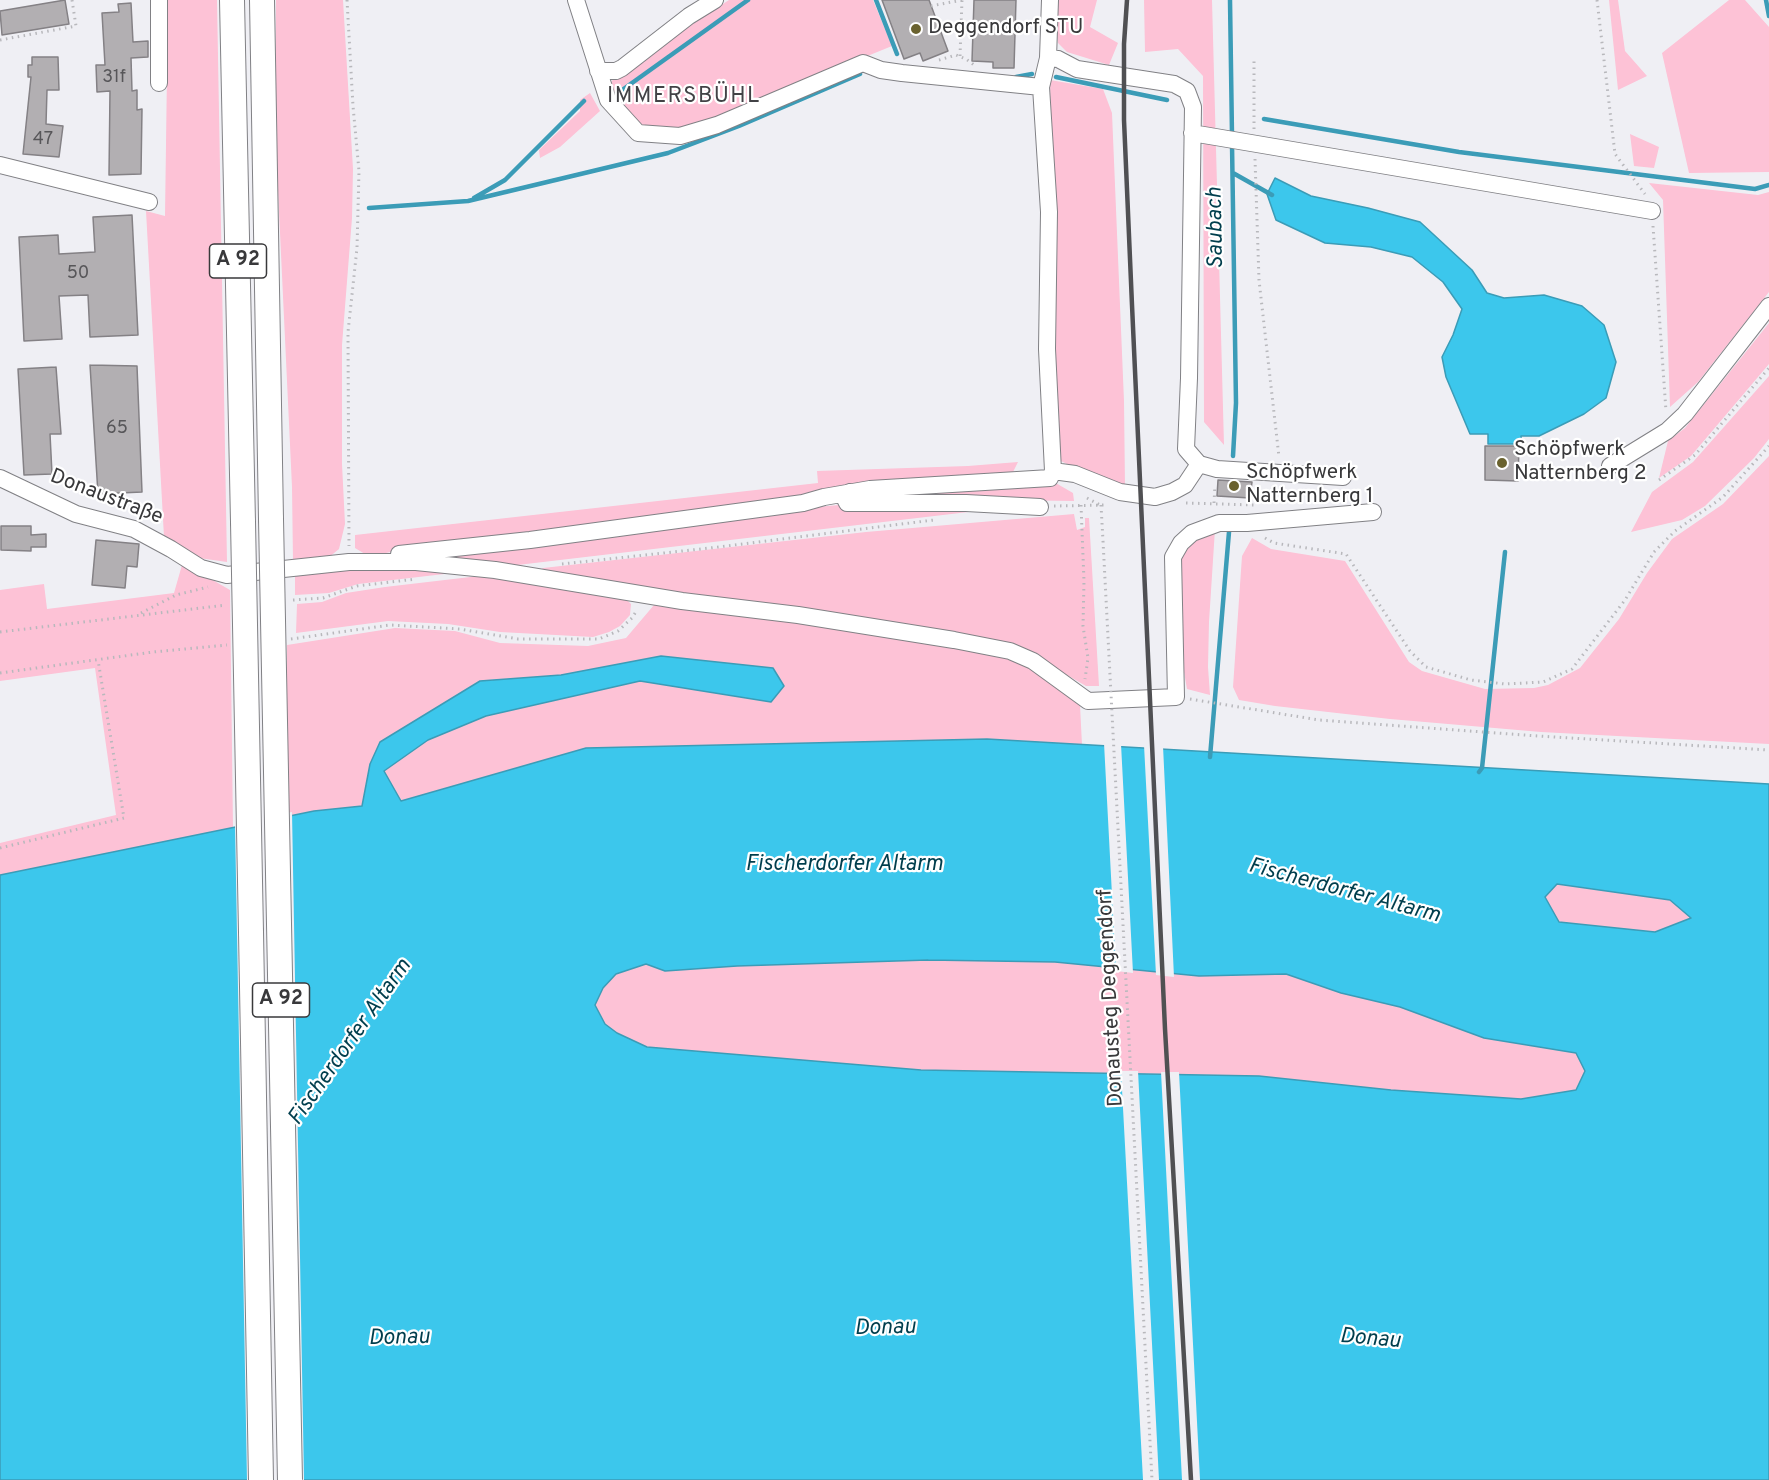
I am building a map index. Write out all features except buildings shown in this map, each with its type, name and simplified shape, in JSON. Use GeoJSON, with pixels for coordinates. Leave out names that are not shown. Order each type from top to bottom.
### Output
{"type":"FeatureCollection","features":[{"type":"Feature","properties":{"kind":"highway","name":"A 92"},"geometry":{"type":"LineString","coordinates":[[232,0],[261,1480]]}},
{"type":"Feature","properties":{"kind":"highway","name":"A 92"},"geometry":{"type":"LineString","coordinates":[[262,0],[290,1480]]}},
{"type":"Feature","properties":{"kind":"street"},"geometry":{"type":"LineString","coordinates":[[159,0],[159,83]]}},
{"type":"Feature","properties":{"kind":"street"},"geometry":{"type":"LineString","coordinates":[[576,0],[608,100],[638,133],[680,136],[717,125],[863,63],[880,70],[902,73],[1041,87]]}},
{"type":"Feature","properties":{"kind":"street"},"geometry":{"type":"LineString","coordinates":[[598,71],[616,71],[622,68],[689,16],[715,0]]}},
{"type":"Feature","properties":{"kind":"street"},"geometry":{"type":"LineString","coordinates":[[378,562],[406,552],[530,540],[779,507],[870,489],[1050,477],[1053,471],[1047,349],[1049,212],[1041,87],[1048,58],[1050,0]]}},
{"type":"Feature","properties":{"kind":"street"},"geometry":{"type":"LineString","coordinates":[[1048,58],[1058,59],[1077,69],[1174,84],[1187,91],[1193,106],[1186,449],[1199,464],[1216,473],[1255,471],[1343,477]]}},
{"type":"Feature","properties":{"kind":"street"},"geometry":{"type":"LineString","coordinates":[[1192,133],[1652,211]]}},
{"type":"Feature","properties":{"kind":"street"},"geometry":{"type":"LineString","coordinates":[[0,165],[149,202]]}},
{"type":"Feature","properties":{"kind":"street"},"geometry":{"type":"LineString","coordinates":[[1610,466],[1667,431],[1685,414],[1769,306]]}},
{"type":"Feature","properties":{"kind":"street"},"geometry":{"type":"LineString","coordinates":[[1053,471],[1075,474],[1120,492],[1155,497],[1185,485],[1199,464]]}},
{"type":"Feature","properties":{"kind":"street","name":"Donaustraße"},"geometry":{"type":"LineString","coordinates":[[0,478],[76,514],[134,529],[201,568],[227,575]]}},
{"type":"Feature","properties":{"kind":"street"},"geometry":{"type":"LineString","coordinates":[[850,492],[845,498],[847,503],[966,503],[1040,507]]}},
{"type":"Feature","properties":{"kind":"street"},"geometry":{"type":"LineString","coordinates":[[227,575],[349,562],[416,562],[495,570],[646,596],[798,615],[1010,651],[1033,661],[1088,701],[1176,697],[1173,557],[1181,543],[1192,533],[1219,523],[1251,523],[1373,512]]}},
{"type":"Feature","properties":{"kind":"path"},"geometry":{"type":"LineString","coordinates":[[0,39],[76,26],[72,0]]}},
{"type":"Feature","properties":{"kind":"path"},"geometry":{"type":"LineString","coordinates":[[348,0],[353,106],[359,171],[357,248],[348,332],[349,562]]}},
{"type":"Feature","properties":{"kind":"path"},"geometry":{"type":"LineString","coordinates":[[931,6],[937,2],[962,0],[960,56]]}},
{"type":"Feature","properties":{"kind":"path"},"geometry":{"type":"LineString","coordinates":[[1597,0],[1615,154],[1636,183]]}},
{"type":"Feature","properties":{"kind":"path"},"geometry":{"type":"LineString","coordinates":[[1254,60],[1254,145],[1259,280],[1278,456],[1290,474]]}},
{"type":"Feature","properties":{"kind":"path"},"geometry":{"type":"LineString","coordinates":[[1652,211],[1667,431]]}},
{"type":"Feature","properties":{"kind":"path"},"geometry":{"type":"LineString","coordinates":[[1659,480],[1695,455],[1769,368]]}},
{"type":"Feature","properties":{"kind":"path"},"geometry":{"type":"LineString","coordinates":[[1251,523],[1257,533],[1274,543],[1346,554],[1410,651],[1426,667],[1471,680],[1505,684],[1543,681],[1572,669],[1625,600],[1654,552],[1674,531],[1723,496],[1769,446]]}},
{"type":"Feature","properties":{"kind":"path"},"geometry":{"type":"LineString","coordinates":[[1214,503],[1216,473]]}},
{"type":"Feature","properties":{"kind":"path"},"geometry":{"type":"LineString","coordinates":[[1084,496],[1101,506]]}},
{"type":"Feature","properties":{"kind":"path"},"geometry":{"type":"LineString","coordinates":[[1076,693],[1085,681],[1088,658],[1083,626],[1081,505]]}},
{"type":"Feature","properties":{"kind":"path"},"geometry":{"type":"LineString","coordinates":[[1040,507],[1101,506]]}},
{"type":"Feature","properties":{"kind":"path","name":"Donausteg Deggendorf"},"geometry":{"type":"LineString","coordinates":[[1101,506],[1152,1480]]}},
{"type":"Feature","properties":{"kind":"path"},"geometry":{"type":"LineString","coordinates":[[561,564],[937,520]]}},
{"type":"Feature","properties":{"kind":"path"},"geometry":{"type":"LineString","coordinates":[[137,615],[176,596],[213,585],[227,575]]}},
{"type":"Feature","properties":{"kind":"path"},"geometry":{"type":"LineString","coordinates":[[323,598],[357,586],[426,578]]}},
{"type":"Feature","properties":{"kind":"path"},"geometry":{"type":"LineString","coordinates":[[289,639],[390,625],[460,628],[518,639],[599,639],[618,630],[632,618],[646,596]]}},
{"type":"Feature","properties":{"kind":"path"},"geometry":{"type":"LineString","coordinates":[[0,632],[217,605]]}},
{"type":"Feature","properties":{"kind":"path"},"geometry":{"type":"LineString","coordinates":[[0,673],[232,644]]}},
{"type":"Feature","properties":{"kind":"path"},"geometry":{"type":"LineString","coordinates":[[0,848],[124,818],[98,660]]}},
{"type":"Feature","properties":{"kind":"path"},"geometry":{"type":"LineString","coordinates":[[1176,697],[1319,720],[1769,750]]}},
{"type":"Feature","properties":{"kind":"shaded area"},"geometry":{"type":"Polygon","coordinates":[[[168,0],[217,0],[227,562],[199,558],[164,537],[146,211],[165,216],[168,0]]]}},
{"type":"Feature","properties":{"kind":"shaded area"},"geometry":{"type":"Polygon","coordinates":[[[276,0],[343,0],[353,169],[352,218],[342,345],[342,464],[345,524],[339,549],[328,558],[293,562],[292,487],[275,127],[276,0]]]}},
{"type":"Feature","properties":{"kind":"shaded area"},"geometry":{"type":"Polygon","coordinates":[[[729,0],[873,0],[892,46],[686,130],[647,128],[618,107],[608,89],[615,75],[729,0]]]}},
{"type":"Feature","properties":{"kind":"shaded area"},"geometry":{"type":"Polygon","coordinates":[[[1057,0],[1097,0],[1090,27],[1118,43],[1109,65],[1067,52],[1058,43],[1055,24],[1057,0]]]}},
{"type":"Feature","properties":{"kind":"shaded area"},"geometry":{"type":"Polygon","coordinates":[[[1144,0],[1212,0],[1224,445],[1204,422],[1203,76],[1178,49],[1145,52],[1144,0]]]}},
{"type":"Feature","properties":{"kind":"shaded area"},"geometry":{"type":"Polygon","coordinates":[[[1609,0],[1618,0],[1625,51],[1647,76],[1618,90],[1609,0]]]}},
{"type":"Feature","properties":{"kind":"shaded area"},"geometry":{"type":"Polygon","coordinates":[[[1729,0],[1745,0],[1769,27],[1769,172],[1689,173],[1662,53],[1729,0]]]}},
{"type":"Feature","properties":{"kind":"shaded area"},"geometry":{"type":"Polygon","coordinates":[[[1050,80],[1103,89],[1112,113],[1124,401],[1125,487],[1091,476],[1061,461],[1056,462],[1050,80]]]}},
{"type":"Feature","properties":{"kind":"shaded area"},"geometry":{"type":"Polygon","coordinates":[[[590,93],[600,111],[560,147],[540,158],[539,150],[580,111],[580,100],[590,93]]]}},
{"type":"Feature","properties":{"kind":"shaded area"},"geometry":{"type":"Polygon","coordinates":[[[1630,134],[1659,147],[1654,168],[1634,166],[1630,134]]]}},
{"type":"Feature","properties":{"kind":"shaded area"},"geometry":{"type":"Polygon","coordinates":[[[1649,183],[1758,195],[1769,192],[1769,292],[1698,382],[1670,407],[1663,200],[1649,183]]]}},
{"type":"Feature","properties":{"kind":"shaded area"},"geometry":{"type":"Polygon","coordinates":[[[1769,323],[1769,364],[1691,456],[1659,478],[1668,441],[1685,428],[1769,323]]]}},
{"type":"Feature","properties":{"kind":"shaded area"},"geometry":{"type":"Polygon","coordinates":[[[1769,376],[1769,439],[1754,458],[1705,506],[1682,520],[1631,532],[1652,492],[1693,462],[1769,376]]]}},
{"type":"Feature","properties":{"kind":"shaded area"},"geometry":{"type":"Polygon","coordinates":[[[1769,456],[1769,744],[1541,732],[1390,719],[1239,700],[1233,687],[1242,556],[1252,538],[1271,549],[1345,561],[1409,662],[1422,671],[1485,689],[1534,688],[1548,685],[1580,668],[1619,619],[1647,573],[1672,539],[1723,504],[1769,456]]]}},
{"type":"Feature","properties":{"kind":"shaded area"},"geometry":{"type":"Polygon","coordinates":[[[1018,462],[1012,474],[406,548],[370,557],[355,548],[355,535],[818,483],[817,471],[1018,462]]]}},
{"type":"Feature","properties":{"kind":"shaded area"},"geometry":{"type":"Polygon","coordinates":[[[1054,482],[1073,493],[1074,501],[857,498],[1054,482]]]}},
{"type":"Feature","properties":{"kind":"shaded area"},"geometry":{"type":"Polygon","coordinates":[[[839,505],[994,509],[509,566],[409,559],[773,511],[839,505]]]}},
{"type":"Feature","properties":{"kind":"shaded area"},"geometry":{"type":"Polygon","coordinates":[[[1074,514],[1077,530],[1085,527],[1085,518],[1089,518],[1099,686],[1086,686],[1022,649],[538,572],[543,568],[866,532],[1074,514]]]}},
{"type":"Feature","properties":{"kind":"shaded area"},"geometry":{"type":"Polygon","coordinates":[[[1215,529],[1209,622],[1210,695],[1187,689],[1178,638],[1177,563],[1191,540],[1215,529]]]}},
{"type":"Feature","properties":{"kind":"shaded area"},"geometry":{"type":"Polygon","coordinates":[[[185,564],[230,590],[233,828],[0,875],[0,843],[116,815],[95,668],[0,681],[0,590],[44,584],[47,609],[174,593],[182,565],[185,564]]]}},
{"type":"Feature","properties":{"kind":"shaded area"},"geometry":{"type":"Polygon","coordinates":[[[374,566],[453,573],[358,584],[329,593],[295,595],[295,576],[374,566]]]}},
{"type":"Feature","properties":{"kind":"shaded area"},"geometry":{"type":"Polygon","coordinates":[[[479,576],[622,595],[631,604],[630,615],[620,626],[593,637],[500,632],[448,624],[388,621],[296,633],[297,604],[322,602],[346,593],[385,587],[479,576]]]}},
{"type":"Feature","properties":{"kind":"shaded area"},"geometry":{"type":"Polygon","coordinates":[[[654,605],[841,626],[994,649],[1034,667],[1080,705],[1082,745],[987,739],[586,748],[401,801],[383,770],[428,740],[486,716],[640,681],[770,702],[784,686],[561,675],[480,681],[370,764],[362,806],[287,816],[287,645],[395,628],[455,631],[500,643],[588,646],[626,638],[654,605]]]}},
{"type":"Feature","properties":{"kind":"shaded area"},"geometry":{"type":"Polygon","coordinates":[[[1556,884],[1670,900],[1692,918],[1655,932],[1558,922],[1545,897],[1556,884]]]}},
{"type":"Feature","properties":{"kind":"shaded area"},"geometry":{"type":"Polygon","coordinates":[[[928,960],[1055,962],[1199,976],[1286,974],[1341,993],[1400,1007],[1484,1038],[1576,1053],[1585,1071],[1576,1090],[1521,1099],[1391,1090],[1259,1076],[921,1070],[647,1047],[617,1033],[605,1024],[595,1005],[603,988],[616,973],[646,964],[665,971],[737,966],[928,960]]]}},
{"type":"Feature","properties":{"kind":"water"},"geometry":{"type":"Polygon","coordinates":[[[1275,178],[1311,196],[1420,222],[1472,270],[1487,293],[1504,298],[1544,295],[1582,306],[1604,325],[1616,362],[1606,398],[1584,414],[1539,436],[1521,436],[1521,444],[1488,444],[1488,434],[1470,434],[1446,377],[1442,357],[1462,309],[1443,282],[1412,257],[1371,247],[1325,243],[1276,220],[1267,194],[1275,178]]]}},
{"type":"Feature","properties":{"kind":"water"},"geometry":{"type":"Polygon","coordinates":[[[661,656],[773,668],[784,686],[771,702],[640,681],[486,716],[428,740],[384,771],[401,801],[586,748],[987,739],[1769,784],[1769,1480],[0,1480],[0,875],[314,811],[362,806],[370,764],[380,742],[480,681],[561,675],[661,656]],[[1557,884],[1545,897],[1559,922],[1655,932],[1691,918],[1670,900],[1557,884]],[[928,960],[737,966],[665,971],[646,964],[616,974],[603,988],[595,1005],[605,1024],[617,1033],[647,1047],[921,1070],[1259,1076],[1391,1090],[1521,1099],[1576,1090],[1585,1071],[1576,1053],[1484,1038],[1400,1007],[1341,993],[1286,974],[1199,976],[1055,962],[928,960]]]}},
{"type":"Feature","properties":{"kind":"pier"},"geometry":{"type":"Polygon","coordinates":[[[1104,743],[1121,744],[1133,973],[1116,971],[1104,743]]]}},
{"type":"Feature","properties":{"kind":"pier"},"geometry":{"type":"Polygon","coordinates":[[[1144,745],[1163,746],[1174,977],[1156,975],[1144,745]]]}},
{"type":"Feature","properties":{"kind":"pier"},"geometry":{"type":"Polygon","coordinates":[[[292,812],[304,1480],[247,1480],[235,824],[292,812]]]}},
{"type":"Feature","properties":{"kind":"pier"},"geometry":{"type":"Polygon","coordinates":[[[1121,1071],[1138,1071],[1159,1480],[1143,1480],[1121,1071]]]}},
{"type":"Feature","properties":{"kind":"pier"},"geometry":{"type":"Polygon","coordinates":[[[1161,1072],[1179,1072],[1200,1480],[1182,1480],[1161,1072]]]}},
{"type":"Feature","properties":{"kind":"waterway"},"geometry":{"type":"LineString","coordinates":[[618,93],[748,0]]}},
{"type":"Feature","properties":{"kind":"waterway"},"geometry":{"type":"LineString","coordinates":[[876,0],[897,54]]}},
{"type":"Feature","properties":{"kind":"waterway","name":"Saubach"},"geometry":{"type":"LineString","coordinates":[[1230,0],[1232,135]]}},
{"type":"Feature","properties":{"kind":"waterway"},"geometry":{"type":"LineString","coordinates":[[1766,0],[1769,16]]}},
{"type":"Feature","properties":{"kind":"waterway"},"geometry":{"type":"LineString","coordinates":[[369,208],[468,201],[668,153],[739,126],[860,74]]}},
{"type":"Feature","properties":{"kind":"waterway"},"geometry":{"type":"LineString","coordinates":[[1016,77],[1032,74]]}},
{"type":"Feature","properties":{"kind":"waterway"},"geometry":{"type":"LineString","coordinates":[[1056,77],[1167,100]]}},
{"type":"Feature","properties":{"kind":"waterway"},"geometry":{"type":"LineString","coordinates":[[474,198],[505,180],[584,101]]}},
{"type":"Feature","properties":{"kind":"waterway"},"geometry":{"type":"LineString","coordinates":[[1264,119],[1459,152],[1755,189],[1769,185]]}},
{"type":"Feature","properties":{"kind":"waterway","name":"Saubach"},"geometry":{"type":"LineString","coordinates":[[1232,144],[1236,403],[1233,456]]}},
{"type":"Feature","properties":{"kind":"waterway"},"geometry":{"type":"LineString","coordinates":[[1233,173],[1272,195]]}},
{"type":"Feature","properties":{"kind":"waterway"},"geometry":{"type":"LineString","coordinates":[[1210,757],[1229,532]]}},
{"type":"Feature","properties":{"kind":"waterway"},"geometry":{"type":"LineString","coordinates":[[1479,772],[1482,768],[1505,552]]}},
{"type":"Feature","properties":{"kind":"railway"},"geometry":{"type":"LineString","coordinates":[[1127,0],[1124,44],[1124,120],[1165,1029],[1191,1480]]}},
{"type":"Feature","properties":{"kind":"place","name":"Deggendorf STU"},"geometry":{"type":"Point","coordinates":[916,29]}},
{"type":"Feature","properties":{"kind":"place","name":"Schöpfwerk Natternberg 2"},"geometry":{"type":"Point","coordinates":[1502,463]}},
{"type":"Feature","properties":{"kind":"place","name":"Schöpfwerk Natternberg 1"},"geometry":{"type":"Point","coordinates":[1234,486]}},
{"type":"Feature","properties":{"kind":"district","name":"IMMERSBÜHL"},"geometry":{"type":"Point","coordinates":[684,98]}},
{"type":"Feature","properties":{"kind":"water label","name":"Fischerdorfer Altarm"},"geometry":{"type":"Point","coordinates":[844,866]}},
{"type":"Feature","properties":{"kind":"water label","name":"Fischerdorfer Altarm"},"geometry":{"type":"Point","coordinates":[1344,892]}},
{"type":"Feature","properties":{"kind":"water label","name":"Fischerdorfer Altarm"},"geometry":{"type":"Point","coordinates":[351,1043]}},
{"type":"Feature","properties":{"kind":"water label","name":"Donau"},"geometry":{"type":"Point","coordinates":[885,1329]}},
{"type":"Feature","properties":{"kind":"water label","name":"Donau"},"geometry":{"type":"Point","coordinates":[399,1339]}},
{"type":"Feature","properties":{"kind":"water label","name":"Donau"},"geometry":{"type":"Point","coordinates":[1370,1340]}}]}
